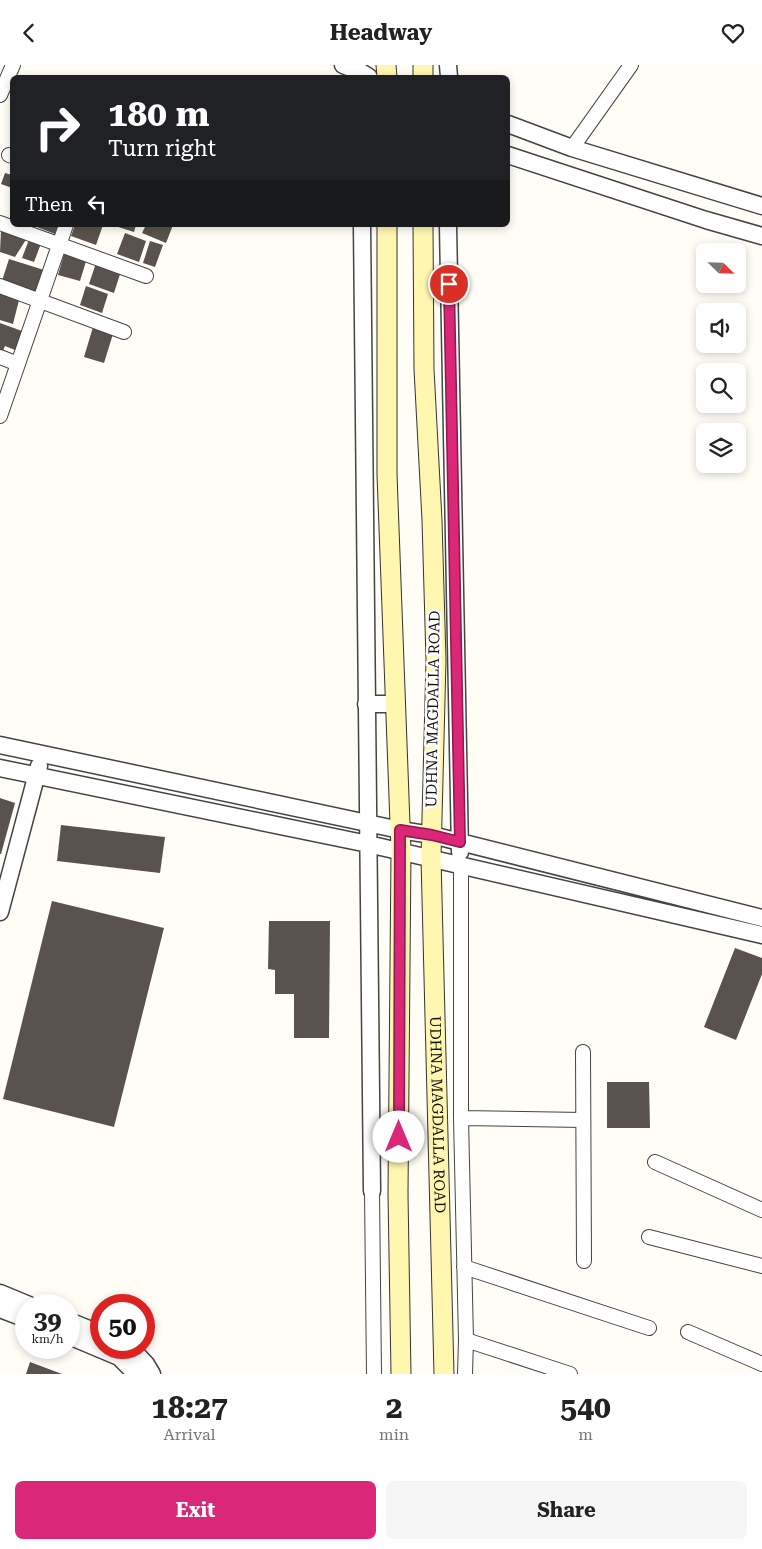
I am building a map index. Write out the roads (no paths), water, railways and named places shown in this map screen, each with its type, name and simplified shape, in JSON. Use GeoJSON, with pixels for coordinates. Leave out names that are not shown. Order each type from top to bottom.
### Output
{"type":"FeatureCollection","features":[{"type":"Feature","properties":{"kind":"main road"},"geometry":{"type":"LineString","coordinates":[[387,227],[388,474],[401,851],[398,1194],[401,1374]]}},
{"type":"Feature","properties":{"kind":"main road","name":"UDHNA MAGDALLA ROAD"},"geometry":{"type":"LineString","coordinates":[[423,227],[424,369],[432,520],[436,660],[431,858],[444,1374]]}},
{"type":"Feature","properties":{"kind":"street"},"geometry":{"type":"LineString","coordinates":[[0,95],[13,65]]}},
{"type":"Feature","properties":{"kind":"street"},"geometry":{"type":"LineString","coordinates":[[344,65],[363,73]]}},
{"type":"Feature","properties":{"kind":"street"},"geometry":{"type":"LineString","coordinates":[[572,148],[631,65]]}},
{"type":"Feature","properties":{"kind":"street"},"geometry":{"type":"LineString","coordinates":[[510,126],[572,148],[762,206]]}},
{"type":"Feature","properties":{"kind":"street"},"geometry":{"type":"LineString","coordinates":[[510,156],[706,220],[762,236]]}},
{"type":"Feature","properties":{"kind":"street"},"geometry":{"type":"LineString","coordinates":[[11,227],[146,275]]}},
{"type":"Feature","properties":{"kind":"street"},"geometry":{"type":"LineString","coordinates":[[0,416],[65,227]]}},
{"type":"Feature","properties":{"kind":"street"},"geometry":{"type":"LineString","coordinates":[[362,227],[374,1374]]}},
{"type":"Feature","properties":{"kind":"street"},"geometry":{"type":"LineString","coordinates":[[448,227],[461,865],[461,1118],[466,1374]]}},
{"type":"Feature","properties":{"kind":"street"},"geometry":{"type":"LineString","coordinates":[[0,286],[124,332]]}},
{"type":"Feature","properties":{"kind":"street"},"geometry":{"type":"LineString","coordinates":[[0,357],[18,364]]}},
{"type":"Feature","properties":{"kind":"street"},"geometry":{"type":"LineString","coordinates":[[366,704],[396,704]]}},
{"type":"Feature","properties":{"kind":"street"},"geometry":{"type":"LineString","coordinates":[[0,745],[400,830],[432,835],[762,918]]}},
{"type":"Feature","properties":{"kind":"street"},"geometry":{"type":"LineString","coordinates":[[0,912],[42,754]]}},
{"type":"Feature","properties":{"kind":"street"},"geometry":{"type":"LineString","coordinates":[[0,768],[36,777],[401,851],[762,935]]}},
{"type":"Feature","properties":{"kind":"street"},"geometry":{"type":"LineString","coordinates":[[583,1052],[584,1261]]}},
{"type":"Feature","properties":{"kind":"street"},"geometry":{"type":"LineString","coordinates":[[461,1118],[583,1120]]}},
{"type":"Feature","properties":{"kind":"street"},"geometry":{"type":"LineString","coordinates":[[655,1162],[762,1210]]}},
{"type":"Feature","properties":{"kind":"street"},"geometry":{"type":"LineString","coordinates":[[649,1237],[762,1266]]}},
{"type":"Feature","properties":{"kind":"street"},"geometry":{"type":"LineString","coordinates":[[464,1267],[649,1328]]}},
{"type":"Feature","properties":{"kind":"street"},"geometry":{"type":"LineString","coordinates":[[0,1293],[15,1299]]}},
{"type":"Feature","properties":{"kind":"street"},"geometry":{"type":"LineString","coordinates":[[0,1309],[15,1315]]}},
{"type":"Feature","properties":{"kind":"street"},"geometry":{"type":"LineString","coordinates":[[688,1332],[762,1363]]}},
{"type":"Feature","properties":{"kind":"street"},"geometry":{"type":"LineString","coordinates":[[466,1340],[570,1374]]}},
{"type":"Feature","properties":{"kind":"street"},"geometry":{"type":"LineString","coordinates":[[80,1341],[120,1357],[136,1374]]}},
{"type":"Feature","properties":{"kind":"street"},"geometry":{"type":"LineString","coordinates":[[141,1359],[152,1374]]}}]}
